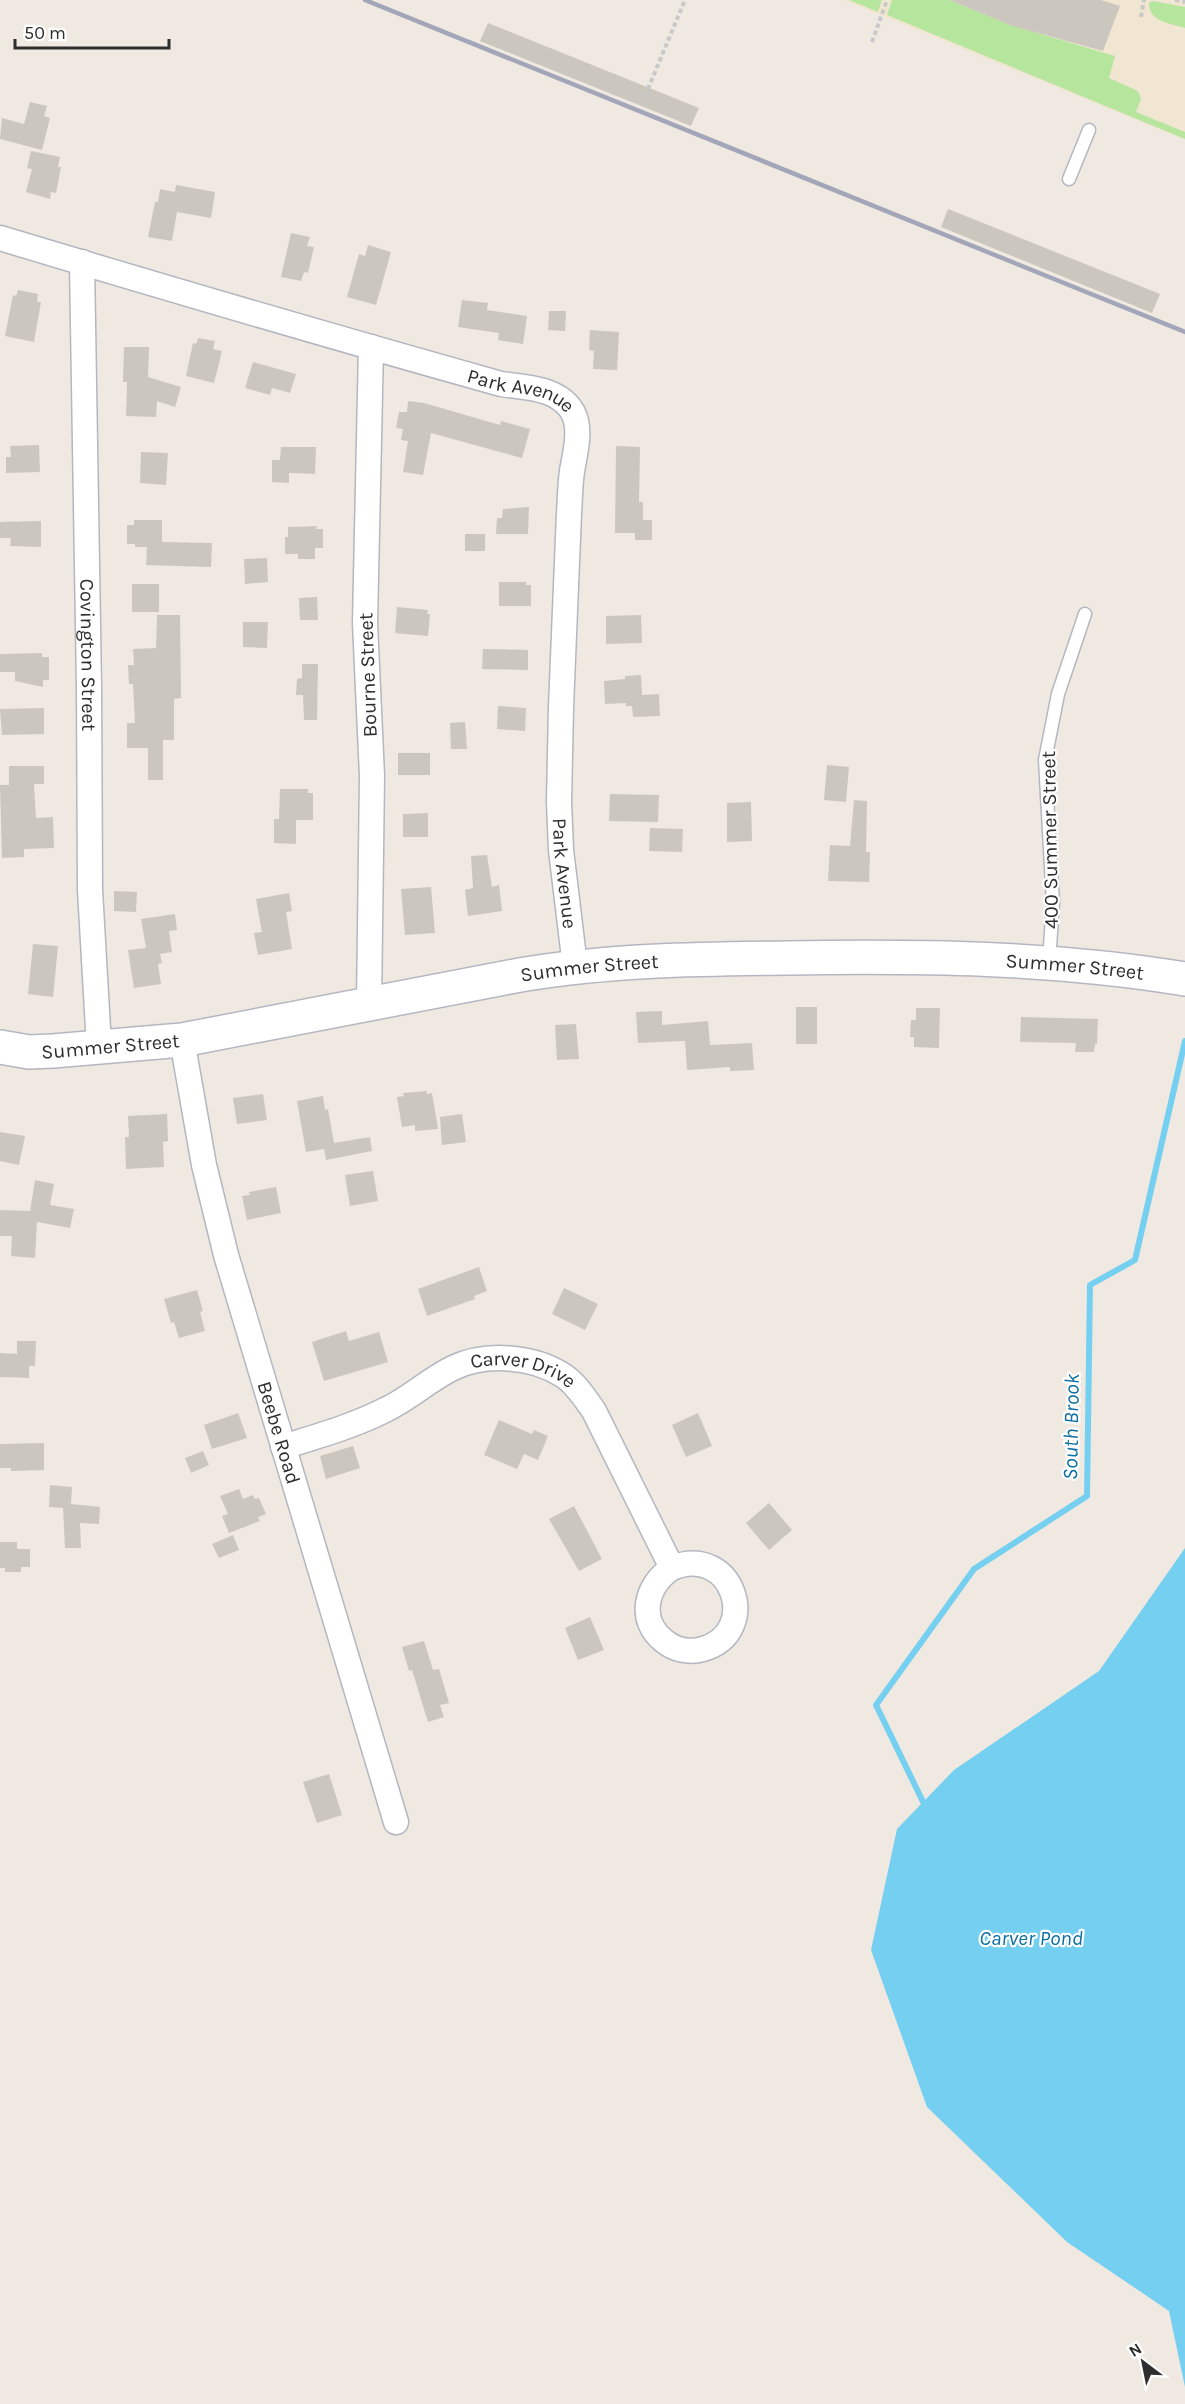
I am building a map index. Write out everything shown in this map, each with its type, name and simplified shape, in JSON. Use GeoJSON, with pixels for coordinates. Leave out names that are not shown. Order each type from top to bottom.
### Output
{"type":"FeatureCollection","features":[{"type":"Feature","properties":{"kind":"main road","name":"Summer Street"},"geometry":{"type":"LineString","coordinates":[[0,1047],[29,1052],[182,1040],[575,966],[620,962],[974,958],[1049,962],[1185,979]]}},
{"type":"Feature","properties":{"kind":"street","name":"Park Avenue"},"geometry":{"type":"LineString","coordinates":[[0,238],[108,272],[179,290],[501,384],[547,392],[565,402],[577,422],[579,438],[571,474],[559,802],[562,860],[575,966]]}},
{"type":"Feature","properties":{"kind":"street","name":"Covington Street"},"geometry":{"type":"LineString","coordinates":[[82,262],[90,890],[99,1046]]}},
{"type":"Feature","properties":{"kind":"street","name":"Bourne Street"},"geometry":{"type":"LineString","coordinates":[[369,1004],[372,785],[366,613],[371,347]]}},
{"type":"Feature","properties":{"kind":"street","name":"Beebe Road"},"geometry":{"type":"LineString","coordinates":[[182,1040],[214,1210],[396,1822]]}},
{"type":"Feature","properties":{"kind":"street","name":"Carver Drive"},"geometry":{"type":"LineString","coordinates":[[283,1447],[372,1417],[454,1367],[486,1359],[535,1363],[566,1377],[594,1411],[672,1568]]}},
{"type":"Feature","properties":{"kind":"lane"},"geometry":{"type":"LineString","coordinates":[[1069,179],[1089,130]]}},
{"type":"Feature","properties":{"kind":"lane","name":"400 Summer Street"},"geometry":{"type":"LineString","coordinates":[[1049,962],[1053,903],[1046,760],[1058,694],[1085,614]]}},
{"type":"Feature","properties":{"kind":"path"},"geometry":{"type":"LineString","coordinates":[[645,96],[685,0]]}},
{"type":"Feature","properties":{"kind":"path"},"geometry":{"type":"LineString","coordinates":[[872,42],[886,0]]}},
{"type":"Feature","properties":{"kind":"path"},"geometry":{"type":"LineString","coordinates":[[1141,17],[1144,0]]}},
{"type":"Feature","properties":{"kind":"path"},"geometry":{"type":"LineString","coordinates":[[1175,0],[1185,2]]}},
{"type":"Feature","properties":{"kind":"shaded area"},"geometry":{"type":"Polygon","coordinates":[[[843,0],[1185,0],[1185,140],[843,0]]]}},
{"type":"Feature","properties":{"kind":"green space"},"geometry":{"type":"Polygon","coordinates":[[[849,0],[882,0],[878,12],[849,0]]]}},
{"type":"Feature","properties":{"kind":"green space"},"geometry":{"type":"Polygon","coordinates":[[[892,0],[950,0],[1010,25],[1115,56],[1109,78],[1138,91],[1141,99],[1136,112],[1185,132],[1185,139],[887,15],[892,0]]]}},
{"type":"Feature","properties":{"kind":"green space"},"geometry":{"type":"Polygon","coordinates":[[[1153,1],[1185,7],[1185,28],[1156,18],[1150,9],[1149,3],[1153,1]]]}},
{"type":"Feature","properties":{"kind":"water","name":"Carver Pond"},"geometry":{"type":"Polygon","coordinates":[[[1185,1548],[1185,2387],[1169,2311],[1067,2242],[927,2107],[871,1950],[897,1829],[954,1770],[1099,1671],[1185,1548]]]}},
{"type":"Feature","properties":{"kind":"building"},"geometry":{"type":"Polygon","coordinates":[[[950,0],[1101,0],[1120,6],[1103,51],[1012,26],[950,0]]]}},
{"type":"Feature","properties":{"kind":"building"},"geometry":{"type":"Polygon","coordinates":[[[488,23],[699,108],[691,126],[480,41],[488,23]]]}},
{"type":"Feature","properties":{"kind":"building"},"geometry":{"type":"Polygon","coordinates":[[[30,102],[47,106],[44,116],[50,118],[42,150],[0,139],[2,118],[24,124],[30,102]]]}},
{"type":"Feature","properties":{"kind":"building"},"geometry":{"type":"Polygon","coordinates":[[[31,151],[60,157],[58,167],[61,167],[56,193],[51,192],[50,199],[26,192],[32,169],[27,168],[31,151]]]}},
{"type":"Feature","properties":{"kind":"building"},"geometry":{"type":"Polygon","coordinates":[[[176,185],[215,192],[211,218],[177,212],[172,241],[148,237],[160,189],[175,192],[176,185]]]}},
{"type":"Feature","properties":{"kind":"building"},"geometry":{"type":"Polygon","coordinates":[[[948,209],[1160,294],[1152,313],[941,227],[948,209]]]}},
{"type":"Feature","properties":{"kind":"building"},"geometry":{"type":"Polygon","coordinates":[[[291,233],[310,237],[307,246],[314,247],[308,273],[304,272],[301,281],[281,277],[291,233]]]}},
{"type":"Feature","properties":{"kind":"building"},"geometry":{"type":"Polygon","coordinates":[[[368,245],[391,252],[376,305],[347,297],[359,254],[365,256],[368,245]]]}},
{"type":"Feature","properties":{"kind":"building"},"geometry":{"type":"Polygon","coordinates":[[[18,290],[38,294],[37,302],[41,302],[34,342],[5,336],[13,295],[16,296],[18,290]]]}},
{"type":"Feature","properties":{"kind":"building"},"geometry":{"type":"Polygon","coordinates":[[[462,300],[488,303],[487,310],[527,316],[523,344],[498,340],[499,333],[458,327],[462,300]]]}},
{"type":"Feature","properties":{"kind":"building"},"geometry":{"type":"Polygon","coordinates":[[[549,311],[566,311],[565,331],[548,330],[549,311]]]}},
{"type":"Feature","properties":{"kind":"building"},"geometry":{"type":"Polygon","coordinates":[[[590,330],[619,332],[617,370],[593,369],[594,351],[589,350],[590,330]]]}},
{"type":"Feature","properties":{"kind":"building"},"geometry":{"type":"Polygon","coordinates":[[[198,338],[215,341],[213,349],[222,351],[214,383],[186,376],[193,343],[196,344],[198,338]]]}},
{"type":"Feature","properties":{"kind":"building"},"geometry":{"type":"Polygon","coordinates":[[[124,347],[149,347],[148,377],[181,387],[175,407],[157,401],[156,417],[126,416],[127,382],[123,382],[124,347]]]}},
{"type":"Feature","properties":{"kind":"building"},"geometry":{"type":"Polygon","coordinates":[[[253,362],[296,374],[290,393],[272,388],[270,395],[245,388],[253,362]]]}},
{"type":"Feature","properties":{"kind":"building"},"geometry":{"type":"Polygon","coordinates":[[[408,401],[424,403],[500,425],[501,421],[530,429],[522,458],[431,433],[423,475],[403,472],[408,441],[401,440],[403,429],[396,428],[399,412],[407,412],[408,401]]]}},
{"type":"Feature","properties":{"kind":"building"},"geometry":{"type":"Polygon","coordinates":[[[39,445],[40,472],[6,473],[6,457],[11,457],[10,446],[39,445]]]}},
{"type":"Feature","properties":{"kind":"building"},"geometry":{"type":"Polygon","coordinates":[[[616,446],[640,447],[639,502],[643,502],[643,520],[652,520],[652,540],[635,540],[635,533],[615,533],[616,446]]]}},
{"type":"Feature","properties":{"kind":"building"},"geometry":{"type":"Polygon","coordinates":[[[281,447],[316,447],[315,474],[289,473],[289,483],[272,482],[272,460],[280,460],[281,447]]]}},
{"type":"Feature","properties":{"kind":"building"},"geometry":{"type":"Polygon","coordinates":[[[141,452],[168,453],[166,485],[140,483],[141,452]]]}},
{"type":"Feature","properties":{"kind":"building"},"geometry":{"type":"Polygon","coordinates":[[[529,507],[528,534],[496,534],[497,518],[502,518],[503,509],[529,507]]]}},
{"type":"Feature","properties":{"kind":"building"},"geometry":{"type":"Polygon","coordinates":[[[134,520],[162,520],[162,542],[212,543],[211,567],[146,565],[147,547],[127,544],[127,525],[134,525],[134,520]]]}},
{"type":"Feature","properties":{"kind":"building"},"geometry":{"type":"Polygon","coordinates":[[[41,521],[41,547],[10,546],[11,538],[0,538],[0,522],[41,521]]]}},
{"type":"Feature","properties":{"kind":"building"},"geometry":{"type":"Polygon","coordinates":[[[317,526],[316,529],[323,529],[323,548],[315,548],[315,559],[298,559],[298,554],[285,554],[285,537],[288,537],[288,527],[317,526]]]}},
{"type":"Feature","properties":{"kind":"building"},"geometry":{"type":"Polygon","coordinates":[[[465,534],[485,534],[485,551],[465,551],[465,534]]]}},
{"type":"Feature","properties":{"kind":"building"},"geometry":{"type":"Polygon","coordinates":[[[267,558],[268,582],[245,584],[244,559],[267,558]]]}},
{"type":"Feature","properties":{"kind":"building"},"geometry":{"type":"Polygon","coordinates":[[[499,582],[526,582],[526,585],[531,585],[531,606],[499,606],[499,582]]]}},
{"type":"Feature","properties":{"kind":"building"},"geometry":{"type":"Polygon","coordinates":[[[132,584],[159,584],[159,612],[132,612],[132,584]]]}},
{"type":"Feature","properties":{"kind":"building"},"geometry":{"type":"Polygon","coordinates":[[[317,597],[318,620],[300,620],[299,598],[317,597]]]}},
{"type":"Feature","properties":{"kind":"building"},"geometry":{"type":"Polygon","coordinates":[[[397,607],[428,610],[427,614],[430,614],[428,636],[395,633],[397,607]]]}},
{"type":"Feature","properties":{"kind":"building"},"geometry":{"type":"Polygon","coordinates":[[[157,615],[180,615],[181,698],[174,699],[174,740],[163,740],[163,780],[148,780],[148,748],[127,748],[127,723],[135,723],[133,684],[129,684],[128,665],[134,665],[133,649],[156,648],[157,615]]]}},
{"type":"Feature","properties":{"kind":"building"},"geometry":{"type":"Polygon","coordinates":[[[641,615],[642,643],[606,644],[606,616],[641,615]]]}},
{"type":"Feature","properties":{"kind":"building"},"geometry":{"type":"Polygon","coordinates":[[[243,622],[268,622],[267,648],[243,647],[243,622]]]}},
{"type":"Feature","properties":{"kind":"building"},"geometry":{"type":"Polygon","coordinates":[[[483,649],[528,650],[528,670],[482,669],[483,649]]]}},
{"type":"Feature","properties":{"kind":"building"},"geometry":{"type":"Polygon","coordinates":[[[42,653],[42,657],[49,657],[49,680],[43,680],[43,687],[15,681],[15,672],[0,672],[0,654],[42,653]]]}},
{"type":"Feature","properties":{"kind":"building"},"geometry":{"type":"Polygon","coordinates":[[[302,664],[318,664],[317,720],[304,720],[303,695],[296,695],[297,679],[302,678],[302,664]]]}},
{"type":"Feature","properties":{"kind":"building"},"geometry":{"type":"Polygon","coordinates":[[[641,675],[642,695],[659,694],[660,716],[633,717],[632,706],[626,706],[626,703],[605,704],[604,681],[641,675]]]}},
{"type":"Feature","properties":{"kind":"building"},"geometry":{"type":"Polygon","coordinates":[[[498,706],[526,708],[525,731],[497,729],[498,706]]]}},
{"type":"Feature","properties":{"kind":"building"},"geometry":{"type":"Polygon","coordinates":[[[44,708],[44,734],[2,735],[0,709],[44,708]]]}},
{"type":"Feature","properties":{"kind":"building"},"geometry":{"type":"Polygon","coordinates":[[[465,722],[467,749],[451,749],[450,723],[465,722]]]}},
{"type":"Feature","properties":{"kind":"building"},"geometry":{"type":"Polygon","coordinates":[[[398,753],[430,753],[430,775],[398,775],[398,753]]]}},
{"type":"Feature","properties":{"kind":"building"},"geometry":{"type":"Polygon","coordinates":[[[827,765],[849,767],[846,802],[824,800],[827,765]]]}},
{"type":"Feature","properties":{"kind":"building"},"geometry":{"type":"Polygon","coordinates":[[[9,766],[44,766],[44,784],[34,784],[36,818],[53,817],[54,848],[24,849],[24,857],[2,858],[0,785],[9,785],[9,766]]]}},
{"type":"Feature","properties":{"kind":"building"},"geometry":{"type":"Polygon","coordinates":[[[280,789],[308,789],[308,793],[313,793],[313,820],[296,820],[296,844],[274,843],[274,819],[279,819],[280,789]]]}},
{"type":"Feature","properties":{"kind":"building"},"geometry":{"type":"Polygon","coordinates":[[[610,794],[659,795],[658,822],[609,821],[610,794]]]}},
{"type":"Feature","properties":{"kind":"building"},"geometry":{"type":"Polygon","coordinates":[[[854,800],[867,801],[866,852],[870,852],[869,882],[828,881],[830,845],[850,846],[854,800]]]}},
{"type":"Feature","properties":{"kind":"building"},"geometry":{"type":"Polygon","coordinates":[[[751,802],[752,841],[727,842],[727,803],[751,802]]]}},
{"type":"Feature","properties":{"kind":"building"},"geometry":{"type":"Polygon","coordinates":[[[428,813],[428,837],[403,837],[403,814],[428,813]]]}},
{"type":"Feature","properties":{"kind":"building"},"geometry":{"type":"Polygon","coordinates":[[[650,828],[683,829],[682,852],[649,851],[650,828]]]}},
{"type":"Feature","properties":{"kind":"building"},"geometry":{"type":"Polygon","coordinates":[[[487,855],[492,887],[499,885],[502,911],[468,916],[465,890],[473,888],[471,856],[487,855]]]}},
{"type":"Feature","properties":{"kind":"building"},"geometry":{"type":"Polygon","coordinates":[[[431,887],[435,933],[405,935],[401,889],[431,887]]]}},
{"type":"Feature","properties":{"kind":"building"},"geometry":{"type":"Polygon","coordinates":[[[114,891],[137,892],[136,912],[114,911],[114,891]]]}},
{"type":"Feature","properties":{"kind":"building"},"geometry":{"type":"Polygon","coordinates":[[[289,893],[292,911],[286,912],[292,949],[258,955],[254,933],[262,932],[256,899],[289,893]]]}},
{"type":"Feature","properties":{"kind":"building"},"geometry":{"type":"Polygon","coordinates":[[[175,914],[177,930],[169,931],[172,952],[160,954],[162,963],[158,964],[161,984],[134,988],[128,950],[146,948],[141,919],[175,914]]]}},
{"type":"Feature","properties":{"kind":"building"},"geometry":{"type":"Polygon","coordinates":[[[33,944],[58,946],[53,997],[28,994],[33,944]]]}},
{"type":"Feature","properties":{"kind":"building"},"geometry":{"type":"Polygon","coordinates":[[[796,1007],[817,1007],[817,1044],[796,1044],[796,1007]]]}},
{"type":"Feature","properties":{"kind":"building"},"geometry":{"type":"Polygon","coordinates":[[[916,1008],[940,1008],[939,1048],[914,1047],[914,1037],[910,1037],[911,1020],[916,1020],[916,1008]]]}},
{"type":"Feature","properties":{"kind":"building"},"geometry":{"type":"Polygon","coordinates":[[[662,1011],[662,1025],[708,1021],[710,1045],[752,1043],[754,1070],[730,1071],[730,1067],[687,1070],[685,1041],[638,1043],[636,1012],[662,1011]]]}},
{"type":"Feature","properties":{"kind":"building"},"geometry":{"type":"Polygon","coordinates":[[[1021,1017],[1098,1019],[1097,1044],[1095,1044],[1094,1052],[1075,1052],[1076,1043],[1020,1042],[1021,1017]]]}},
{"type":"Feature","properties":{"kind":"building"},"geometry":{"type":"Polygon","coordinates":[[[576,1024],[579,1059],[557,1060],[555,1025],[576,1024]]]}},
{"type":"Feature","properties":{"kind":"building"},"geometry":{"type":"Polygon","coordinates":[[[427,1091],[427,1094],[432,1093],[438,1129],[415,1131],[415,1125],[402,1127],[397,1097],[404,1096],[403,1093],[427,1091]]]}},
{"type":"Feature","properties":{"kind":"building"},"geometry":{"type":"Polygon","coordinates":[[[263,1094],[267,1120],[237,1124],[233,1098],[263,1094]]]}},
{"type":"Feature","properties":{"kind":"building"},"geometry":{"type":"Polygon","coordinates":[[[323,1096],[325,1110],[328,1109],[334,1143],[370,1137],[372,1151],[326,1160],[324,1149],[306,1152],[297,1101],[323,1096]]]}},
{"type":"Feature","properties":{"kind":"building"},"geometry":{"type":"Polygon","coordinates":[[[167,1114],[168,1141],[163,1142],[164,1167],[126,1169],[125,1137],[129,1137],[128,1116],[167,1114]]]}},
{"type":"Feature","properties":{"kind":"building"},"geometry":{"type":"Polygon","coordinates":[[[462,1114],[466,1142],[442,1145],[440,1117],[462,1114]]]}},
{"type":"Feature","properties":{"kind":"building"},"geometry":{"type":"Polygon","coordinates":[[[0,1132],[25,1136],[19,1165],[0,1161],[0,1132]]]}},
{"type":"Feature","properties":{"kind":"building"},"geometry":{"type":"Polygon","coordinates":[[[373,1171],[378,1201],[350,1206],[345,1175],[373,1171]]]}},
{"type":"Feature","properties":{"kind":"building"},"geometry":{"type":"Polygon","coordinates":[[[35,1180],[54,1184],[50,1205],[74,1209],[70,1228],[37,1222],[35,1258],[11,1256],[12,1236],[0,1236],[0,1210],[30,1211],[35,1180]]]}},
{"type":"Feature","properties":{"kind":"building"},"geometry":{"type":"Polygon","coordinates":[[[276,1187],[281,1213],[247,1220],[242,1196],[250,1195],[249,1192],[276,1187]]]}},
{"type":"Feature","properties":{"kind":"building"},"geometry":{"type":"Polygon","coordinates":[[[479,1267],[487,1291],[474,1296],[475,1299],[427,1316],[418,1289],[479,1267]]]}},
{"type":"Feature","properties":{"kind":"building"},"geometry":{"type":"Polygon","coordinates":[[[564,1288],[598,1304],[585,1330],[552,1314],[564,1288]]]}},
{"type":"Feature","properties":{"kind":"building"},"geometry":{"type":"Polygon","coordinates":[[[197,1290],[203,1311],[200,1312],[205,1331],[179,1338],[174,1322],[171,1323],[164,1299],[197,1290]]]}},
{"type":"Feature","properties":{"kind":"building"},"geometry":{"type":"Polygon","coordinates":[[[346,1331],[349,1341],[379,1332],[388,1362],[324,1381],[312,1342],[346,1331]]]}},
{"type":"Feature","properties":{"kind":"building"},"geometry":{"type":"Polygon","coordinates":[[[17,1341],[36,1341],[35,1366],[29,1366],[29,1378],[0,1377],[0,1353],[17,1354],[17,1341]]]}},
{"type":"Feature","properties":{"kind":"building"},"geometry":{"type":"Polygon","coordinates":[[[238,1413],[247,1438],[212,1449],[204,1425],[238,1413]]]}},
{"type":"Feature","properties":{"kind":"building"},"geometry":{"type":"Polygon","coordinates":[[[698,1413],[712,1446],[686,1457],[672,1425],[698,1413]]]}},
{"type":"Feature","properties":{"kind":"building"},"geometry":{"type":"Polygon","coordinates":[[[499,1420],[532,1434],[534,1430],[548,1436],[538,1460],[524,1454],[517,1469],[484,1455],[499,1420]]]}},
{"type":"Feature","properties":{"kind":"building"},"geometry":{"type":"Polygon","coordinates":[[[44,1443],[44,1470],[11,1471],[11,1468],[0,1468],[0,1444],[44,1443]]]}},
{"type":"Feature","properties":{"kind":"building"},"geometry":{"type":"Polygon","coordinates":[[[353,1446],[360,1468],[326,1479],[320,1456],[353,1446]]]}},
{"type":"Feature","properties":{"kind":"building"},"geometry":{"type":"Polygon","coordinates":[[[203,1451],[209,1465],[191,1473],[185,1458],[203,1451]]]}},
{"type":"Feature","properties":{"kind":"building"},"geometry":{"type":"Polygon","coordinates":[[[50,1485],[72,1487],[71,1504],[100,1507],[99,1524],[80,1523],[81,1548],[65,1548],[63,1508],[49,1507],[50,1485]]]}},
{"type":"Feature","properties":{"kind":"building"},"geometry":{"type":"Polygon","coordinates":[[[239,1489],[243,1499],[253,1495],[255,1499],[259,1498],[266,1514],[258,1517],[260,1521],[229,1533],[222,1516],[228,1514],[220,1496],[239,1489]]]}},
{"type":"Feature","properties":{"kind":"building"},"geometry":{"type":"Polygon","coordinates":[[[769,1503],[792,1530],[769,1550],[746,1523],[769,1503]]]}},
{"type":"Feature","properties":{"kind":"building"},"geometry":{"type":"Polygon","coordinates":[[[574,1506],[602,1559],[579,1571],[549,1519],[574,1506]]]}},
{"type":"Feature","properties":{"kind":"building"},"geometry":{"type":"Polygon","coordinates":[[[233,1535],[239,1550],[219,1558],[212,1544],[233,1535]]]}},
{"type":"Feature","properties":{"kind":"building"},"geometry":{"type":"Polygon","coordinates":[[[0,1542],[17,1542],[17,1549],[30,1549],[30,1567],[21,1567],[21,1572],[5,1572],[5,1568],[0,1568],[0,1542]]]}},
{"type":"Feature","properties":{"kind":"building"},"geometry":{"type":"Polygon","coordinates":[[[590,1617],[604,1650],[578,1660],[565,1628],[590,1617]]]}},
{"type":"Feature","properties":{"kind":"building"},"geometry":{"type":"Polygon","coordinates":[[[424,1641],[433,1670],[439,1669],[449,1703],[440,1705],[444,1717],[428,1722],[412,1670],[409,1671],[402,1647],[424,1641]]]}},
{"type":"Feature","properties":{"kind":"building"},"geometry":{"type":"Polygon","coordinates":[[[329,1774],[342,1815],[317,1823],[303,1782],[329,1774]]]}},
{"type":"Feature","properties":{"kind":"waterway","name":"South Brook"},"geometry":{"type":"LineString","coordinates":[[927,1810],[876,1705],[974,1569],[1087,1496],[1090,1285],[1135,1260],[1185,1041]]}},
{"type":"Feature","properties":{"kind":"railway"},"geometry":{"type":"LineString","coordinates":[[365,0],[1185,332]]}}]}
